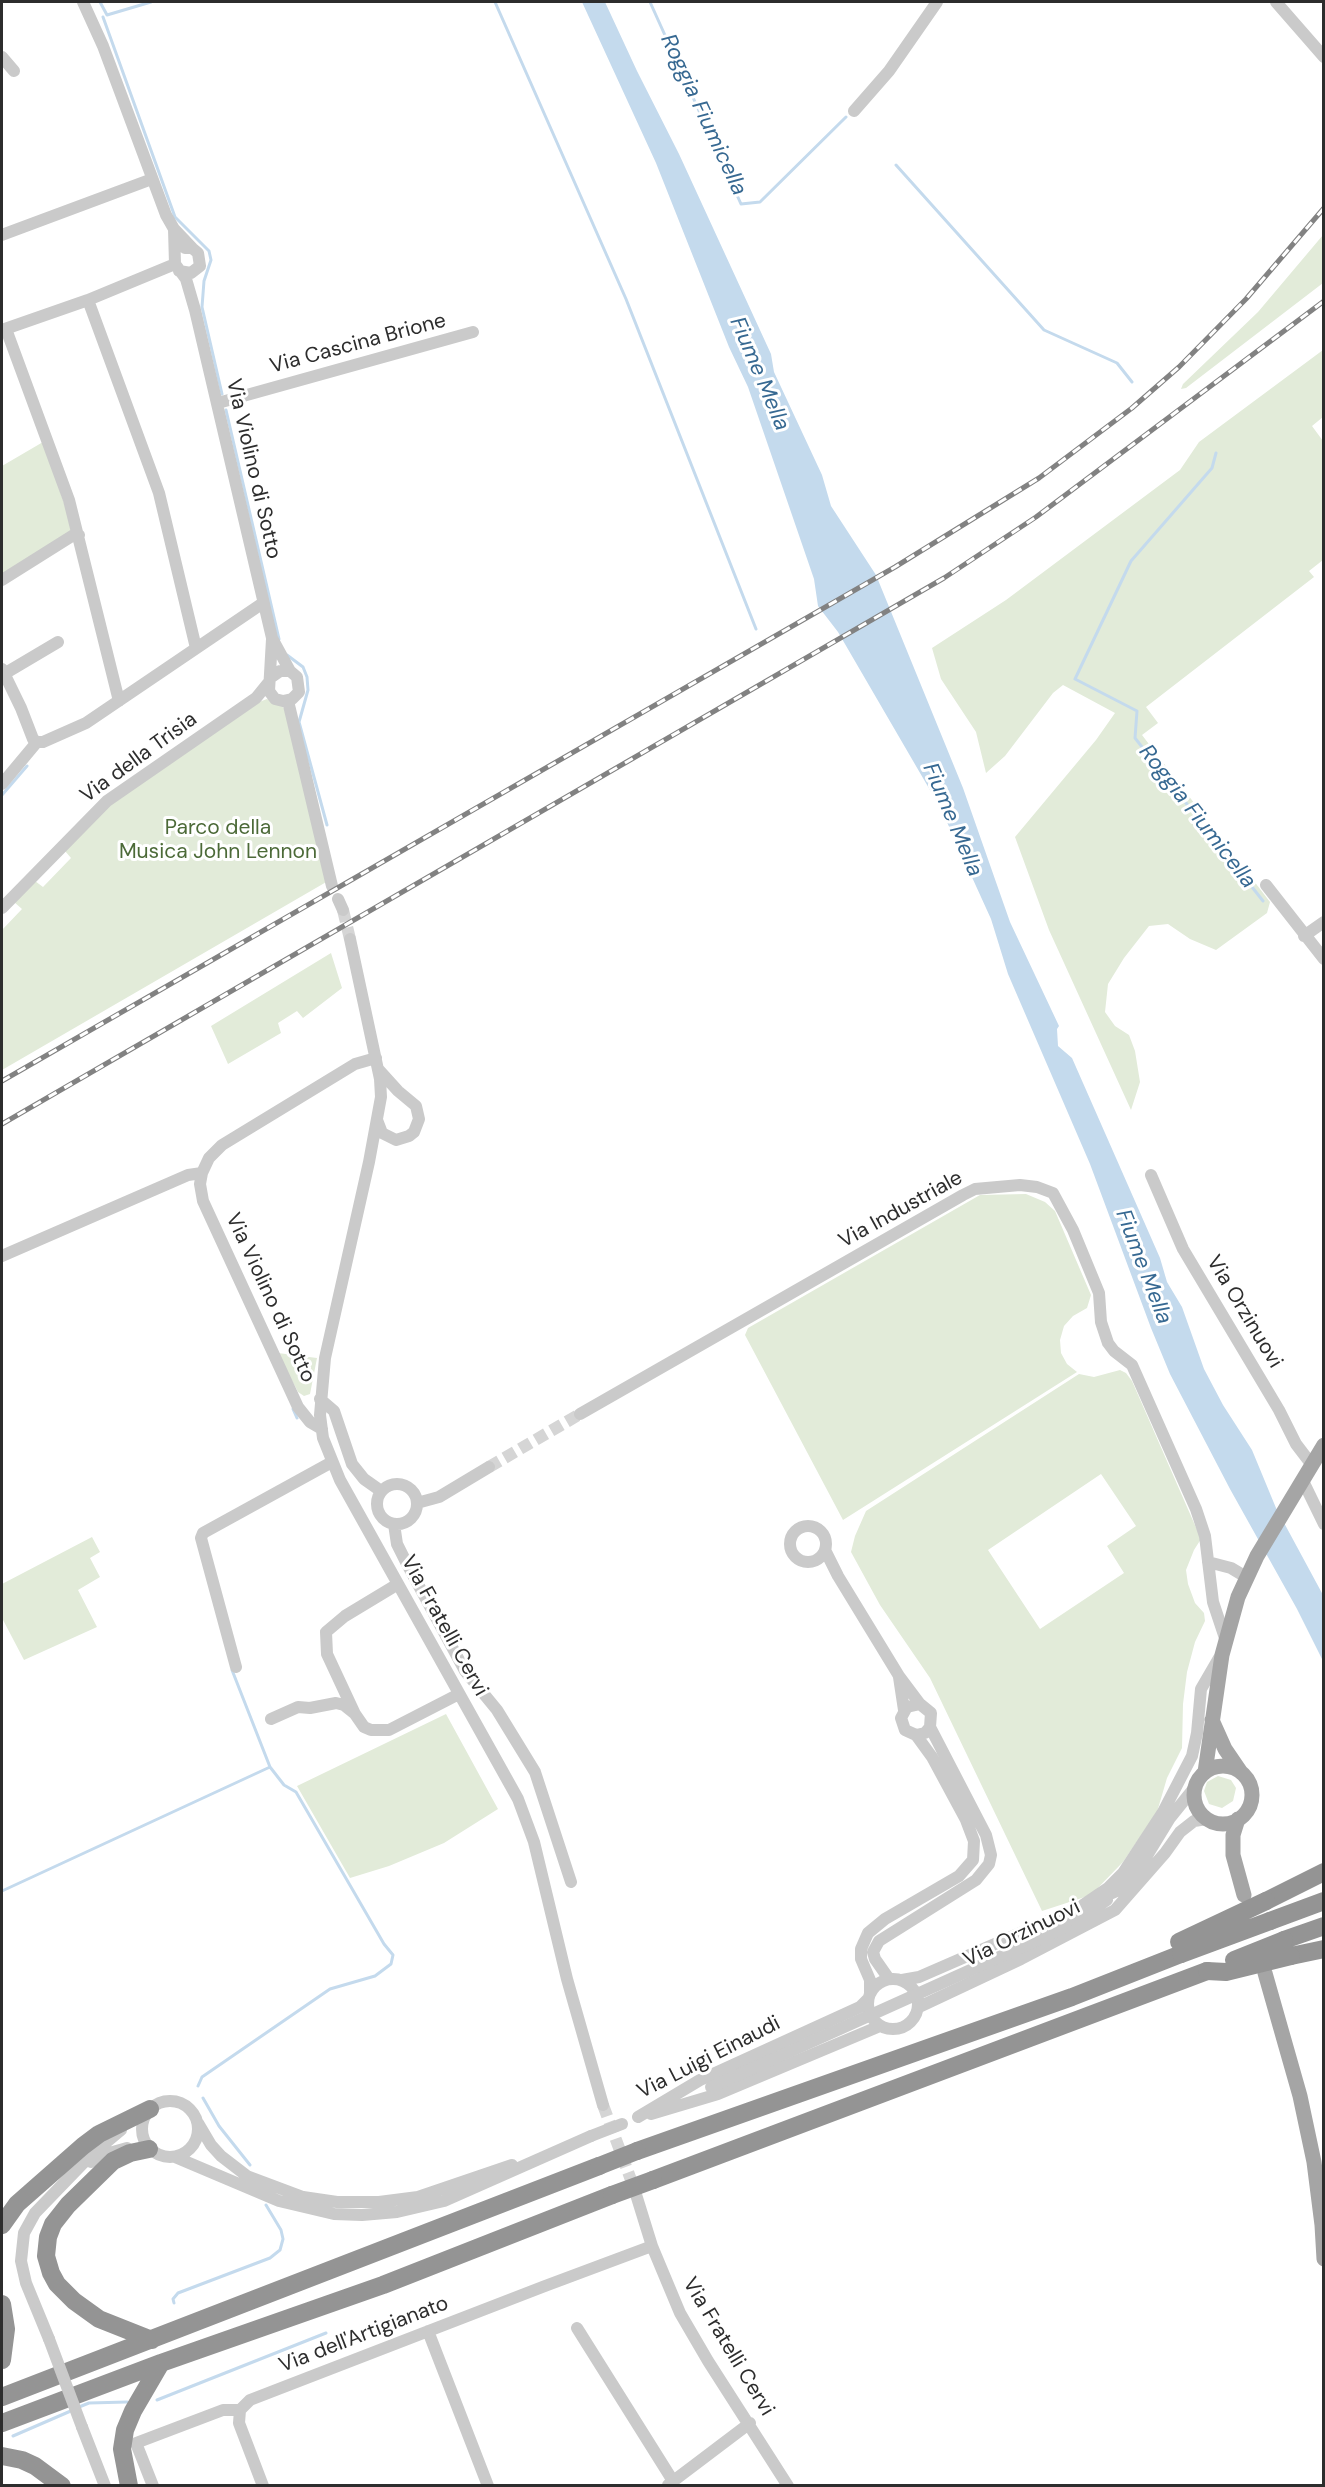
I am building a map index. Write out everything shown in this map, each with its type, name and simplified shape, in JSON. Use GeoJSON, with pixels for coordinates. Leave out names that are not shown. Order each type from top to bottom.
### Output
{"type":"FeatureCollection","features":[{"type":"Feature","properties":{"kind":"highway"},"geometry":{"type":"LineString","coordinates":[[2,2397],[637,2151],[1072,1997],[1148,1966],[1323,1872]]}},
{"type":"Feature","properties":{"kind":"highway"},"geometry":{"type":"LineString","coordinates":[[1180,1948],[1270,1921],[1323,1901]]}},
{"type":"Feature","properties":{"kind":"highway"},"geometry":{"type":"LineString","coordinates":[[1288,1948],[1323,1926]]}},
{"type":"Feature","properties":{"kind":"highway"},"geometry":{"type":"LineString","coordinates":[[2,2423],[160,2363],[383,2285],[612,2195],[1207,1971],[1288,1948],[1323,1948]]}},
{"type":"Feature","properties":{"kind":"highway"},"geometry":{"type":"LineString","coordinates":[[2,2225],[17,2204],[83,2146],[99,2134],[148,2112]]}},
{"type":"Feature","properties":{"kind":"highway"},"geometry":{"type":"LineString","coordinates":[[147,2146],[113,2161],[75,2198],[53,2224],[48,2237],[46,2256],[57,2284],[74,2301],[99,2319],[152,2340]]}},
{"type":"Feature","properties":{"kind":"highway"},"geometry":{"type":"LineString","coordinates":[[2,2304],[6,2329],[2,2360]]}},
{"type":"Feature","properties":{"kind":"highway"},"geometry":{"type":"LineString","coordinates":[[129,2486],[122,2449],[125,2430],[160,2363]]}},
{"type":"Feature","properties":{"kind":"highway"},"geometry":{"type":"LineString","coordinates":[[2,2456],[22,2460],[35,2466],[62,2486]]}},
{"type":"Feature","properties":{"kind":"main road"},"geometry":{"type":"LineString","coordinates":[[1233,1855],[1195,1803],[1195,1787],[1205,1772],[1225,1638],[1246,1577],[1323,1445]]}},
{"type":"Feature","properties":{"kind":"main road"},"geometry":{"type":"LineString","coordinates":[[1212,1720],[1226,1749],[1247,1779],[1251,1790],[1251,1800],[1239,1819],[1233,1835],[1233,1855],[1244,1895]]}},
{"type":"Feature","properties":{"kind":"main road"},"geometry":{"type":"LineString","coordinates":[[1205,1772],[1220,1766],[1240,1771]]}},
{"type":"Feature","properties":{"kind":"main road"},"geometry":{"type":"LineString","coordinates":[[1210,1821],[1229,1823],[1239,1819]]}},
{"type":"Feature","properties":{"kind":"main road"},"geometry":{"type":"LineString","coordinates":[[1265,1973],[1299,2096],[1314,2162],[1322,2225],[1323,2259]]}},
{"type":"Feature","properties":{"kind":"street","name":"Via Violino di Sotto"},"geometry":{"type":"LineString","coordinates":[[83,2],[92,20],[166,215],[174,229],[198,253],[200,266],[195,285],[195,310]]}},
{"type":"Feature","properties":{"kind":"street"},"geometry":{"type":"LineString","coordinates":[[854,111],[889,71],[938,2]]}},
{"type":"Feature","properties":{"kind":"street"},"geometry":{"type":"LineString","coordinates":[[1276,2],[1323,57]]}},
{"type":"Feature","properties":{"kind":"street"},"geometry":{"type":"LineString","coordinates":[[2,57],[14,71]]}},
{"type":"Feature","properties":{"kind":"street"},"geometry":{"type":"LineString","coordinates":[[2,234],[152,179]]}},
{"type":"Feature","properties":{"kind":"street","name":"Via Violino di Sotto"},"geometry":{"type":"LineString","coordinates":[[174,229],[177,264],[186,279],[195,310],[272,638],[290,671],[297,677],[300,687],[296,696],[288,701]]}},
{"type":"Feature","properties":{"kind":"street"},"geometry":{"type":"LineString","coordinates":[[177,264],[180,250],[192,249]]}},
{"type":"Feature","properties":{"kind":"street"},"geometry":{"type":"LineString","coordinates":[[177,264],[191,273],[200,266]]}},
{"type":"Feature","properties":{"kind":"street"},"geometry":{"type":"LineString","coordinates":[[119,701],[69,500],[4,330],[88,300],[177,264]]}},
{"type":"Feature","properties":{"kind":"street"},"geometry":{"type":"LineString","coordinates":[[88,300],[159,493],[196,648]]}},
{"type":"Feature","properties":{"kind":"street","name":"Via Cascina Brione"},"geometry":{"type":"LineString","coordinates":[[218,403],[473,332]]}},
{"type":"Feature","properties":{"kind":"street"},"geometry":{"type":"LineString","coordinates":[[2,580],[72,536],[79,536]]}},
{"type":"Feature","properties":{"kind":"street"},"geometry":{"type":"LineString","coordinates":[[58,642],[3,671],[33,739],[37,742],[43,742],[86,723],[263,603]]}},
{"type":"Feature","properties":{"kind":"street","name":"Via Violino di Sotto"},"geometry":{"type":"LineString","coordinates":[[272,638],[269,680],[272,696]]}},
{"type":"Feature","properties":{"kind":"street"},"geometry":{"type":"LineString","coordinates":[[269,680],[280,670],[290,671]]}},
{"type":"Feature","properties":{"kind":"street","name":"Via della Trisia"},"geometry":{"type":"LineString","coordinates":[[2,908],[107,801],[256,698],[269,680]]}},
{"type":"Feature","properties":{"kind":"street"},"geometry":{"type":"LineString","coordinates":[[272,696],[279,701],[288,701],[332,886]]}},
{"type":"Feature","properties":{"kind":"street","name":"Via della Trisia"},"geometry":{"type":"LineString","coordinates":[[256,698],[272,696]]}},
{"type":"Feature","properties":{"kind":"street"},"geometry":{"type":"LineString","coordinates":[[2,784],[37,742]]}},
{"type":"Feature","properties":{"kind":"street"},"geometry":{"type":"LineString","coordinates":[[1266,885],[1323,959]]}},
{"type":"Feature","properties":{"kind":"street"},"geometry":{"type":"LineString","coordinates":[[1304,936],[1323,922]]}},
{"type":"Feature","properties":{"kind":"street"},"geometry":{"type":"LineString","coordinates":[[350,939],[377,1064],[405,1098],[416,1106],[418,1126],[414,1132],[403,1139],[386,1137],[379,1129],[376,1119]]}},
{"type":"Feature","properties":{"kind":"street"},"geometry":{"type":"LineString","coordinates":[[2,1256],[182,1178],[202,1173],[209,1158],[222,1145],[355,1064],[377,1064]]}},
{"type":"Feature","properties":{"kind":"street","name":"Via Fratelli Cervi"},"geometry":{"type":"LineString","coordinates":[[377,1064],[381,1088],[380,1106],[325,1358],[320,1399],[322,1429],[332,1462],[518,1799],[534,1842],[567,1979],[603,2104]]}},
{"type":"Feature","properties":{"kind":"street"},"geometry":{"type":"LineString","coordinates":[[380,1106],[391,1098],[405,1098]]}},
{"type":"Feature","properties":{"kind":"street","name":"Via Fratelli Cervi"},"geometry":{"type":"LineString","coordinates":[[369,1162],[377,1144],[386,1137]]}},
{"type":"Feature","properties":{"kind":"street","name":"Via Violino di Sotto"},"geometry":{"type":"LineString","coordinates":[[202,1173],[200,1184],[203,1200],[289,1387],[304,1416],[322,1429]]}},
{"type":"Feature","properties":{"kind":"street","name":"Via Orzinuovi"},"geometry":{"type":"LineString","coordinates":[[1151,1175],[1183,1249],[1279,1410],[1296,1444],[1312,1465]]}},
{"type":"Feature","properties":{"kind":"street","name":"Via Industriale"},"geometry":{"type":"LineString","coordinates":[[580,1414],[975,1189],[1020,1185],[1037,1187],[1053,1193],[1073,1230],[1099,1293],[1101,1322],[1108,1343],[1114,1351],[1132,1365],[1196,1509],[1205,1536],[1213,1602],[1225,1638]]}},
{"type":"Feature","properties":{"kind":"street"},"geometry":{"type":"LineString","coordinates":[[320,1399],[334,1411],[352,1464],[364,1479],[381,1491]]}},
{"type":"Feature","properties":{"kind":"street"},"geometry":{"type":"LineString","coordinates":[[236,1667],[202,1535],[205,1531],[332,1462]]}},
{"type":"Feature","properties":{"kind":"street"},"geometry":{"type":"LineString","coordinates":[[417,1503],[439,1497],[489,1467]]}},
{"type":"Feature","properties":{"kind":"street"},"geometry":{"type":"LineString","coordinates":[[1303,1481],[1323,1524]]}},
{"type":"Feature","properties":{"kind":"street"},"geometry":{"type":"LineString","coordinates":[[391,1485],[403,1485],[413,1491],[417,1503],[415,1514],[406,1523],[387,1522],[378,1511],[378,1498],[381,1491],[391,1485]]}},
{"type":"Feature","properties":{"kind":"street"},"geometry":{"type":"LineString","coordinates":[[394,1524],[397,1544],[465,1671],[497,1710],[535,1772],[571,1882]]}},
{"type":"Feature","properties":{"kind":"street"},"geometry":{"type":"LineString","coordinates":[[838,1576],[812,1562],[802,1561],[794,1554],[791,1543],[795,1533],[805,1527],[819,1530],[824,1537],[825,1550],[838,1576],[899,1676],[920,1704],[931,1713],[930,1727],[986,1835],[991,1855],[989,1864],[976,1880],[879,1941],[873,1952],[875,1959],[895,1979],[915,1990],[919,2007]]}},
{"type":"Feature","properties":{"kind":"street"},"geometry":{"type":"LineString","coordinates":[[812,1562],[820,1558],[825,1550]]}},
{"type":"Feature","properties":{"kind":"street"},"geometry":{"type":"LineString","coordinates":[[1208,1562],[1231,1568],[1246,1577]]}},
{"type":"Feature","properties":{"kind":"street"},"geometry":{"type":"LineString","coordinates":[[398,1584],[345,1616],[326,1632],[327,1654],[356,1714],[364,1726],[375,1731],[383,1731],[410,1720],[459,1694]]}},
{"type":"Feature","properties":{"kind":"street","name":"Via Luigi Einaudi"},"geometry":{"type":"LineString","coordinates":[[1083,1905],[1123,1873],[1163,1812],[1192,1756],[1197,1733],[1201,1689],[1222,1654]]}},
{"type":"Feature","properties":{"kind":"street"},"geometry":{"type":"LineString","coordinates":[[899,1676],[904,1710],[901,1718],[903,1727],[908,1733],[916,1735],[925,1733],[930,1727]]}},
{"type":"Feature","properties":{"kind":"street"},"geometry":{"type":"LineString","coordinates":[[271,1719],[298,1707],[310,1708],[336,1703],[344,1705],[356,1714]]}},
{"type":"Feature","properties":{"kind":"street"},"geometry":{"type":"LineString","coordinates":[[904,1710],[911,1705],[920,1704]]}},
{"type":"Feature","properties":{"kind":"street"},"geometry":{"type":"LineString","coordinates":[[880,2026],[870,2014],[870,1980],[861,1959],[861,1949],[868,1933],[885,1919],[959,1876],[973,1860],[974,1841],[966,1820],[932,1757],[916,1735]]}},
{"type":"Feature","properties":{"kind":"street"},"geometry":{"type":"LineString","coordinates":[[105,2486],[26,2283],[21,2261],[21,2248],[24,2232],[35,2213],[106,2142],[163,2101],[181,2103],[195,2115],[211,2145],[221,2156],[247,2176],[303,2197],[337,2202],[380,2202],[418,2196],[553,2151],[622,2124],[711,2087],[1066,1927],[1102,1905],[1119,1890],[1145,1859],[1170,1818],[1195,1787]]}},
{"type":"Feature","properties":{"kind":"street","name":"Via Orzinuovi"},"geometry":{"type":"LineString","coordinates":[[919,2007],[1095,1923],[1115,1910],[1180,1832],[1194,1821],[1210,1821]]}},
{"type":"Feature","properties":{"kind":"street","name":"Via Orzinuovi"},"geometry":{"type":"LineString","coordinates":[[1102,1905],[1136,1887]]}},
{"type":"Feature","properties":{"kind":"street","name":"Via Luigi Einaudi"},"geometry":{"type":"LineString","coordinates":[[638,2117],[700,2080],[860,2007],[878,1984],[895,1979],[919,1977],[1119,1890]]}},
{"type":"Feature","properties":{"kind":"street","name":"Via Luigi Einaudi"},"geometry":{"type":"LineString","coordinates":[[638,2117],[718,2094],[880,2026],[896,2029],[904,2027],[916,2015],[919,2007]]}},
{"type":"Feature","properties":{"kind":"street"},"geometry":{"type":"LineString","coordinates":[[148,2112],[141,2127],[147,2146],[158,2155],[174,2157],[279,2201],[334,2214],[362,2215],[405,2210],[444,2201],[492,2181],[553,2151]]}},
{"type":"Feature","properties":{"kind":"street"},"geometry":{"type":"LineString","coordinates":[[174,2157],[183,2154],[196,2141],[198,2123]]}},
{"type":"Feature","properties":{"kind":"street"},"geometry":{"type":"LineString","coordinates":[[80,2168],[102,2155],[147,2146]]}},
{"type":"Feature","properties":{"kind":"street","name":"Via Fratelli Cervi"},"geometry":{"type":"LineString","coordinates":[[634,2188],[652,2246],[680,2313],[788,2486]]}},
{"type":"Feature","properties":{"kind":"street","name":"Via dell'Artigianato"},"geometry":{"type":"LineString","coordinates":[[153,2486],[136,2444],[224,2410],[240,2410],[250,2400],[652,2246]]}},
{"type":"Feature","properties":{"kind":"street"},"geometry":{"type":"LineString","coordinates":[[577,2328],[670,2483],[750,2423]]}},
{"type":"Feature","properties":{"kind":"street"},"geometry":{"type":"LineString","coordinates":[[428,2331],[489,2486]]}},
{"type":"Feature","properties":{"kind":"street"},"geometry":{"type":"LineString","coordinates":[[240,2410],[239,2423],[263,2486]]}},
{"type":"Feature","properties":{"kind":"green space"},"geometry":{"type":"Polygon","coordinates":[[[1323,235],[1323,283],[1186,388],[1181,389],[1183,384],[1258,312],[1323,235]]]}},
{"type":"Feature","properties":{"kind":"green space"},"geometry":{"type":"Polygon","coordinates":[[[1323,350],[1323,417],[1312,426],[1323,441],[1323,560],[1309,571],[1314,577],[1146,707],[1158,723],[1142,735],[1270,902],[1267,913],[1216,950],[1190,939],[1168,924],[1149,926],[1124,958],[1108,984],[1105,1012],[1115,1026],[1129,1035],[1135,1051],[1140,1082],[1131,1110],[1049,930],[1015,837],[1096,740],[1115,713],[1063,685],[1053,693],[1005,756],[986,773],[976,732],[941,679],[932,648],[1006,600],[1180,470],[1199,442],[1323,350]]]}},
{"type":"Feature","properties":{"kind":"green space"},"geometry":{"type":"Polygon","coordinates":[[[43,442],[74,532],[2,576],[2,466],[43,442]]]}},
{"type":"Feature","properties":{"kind":"green space","name":"Parco della Musica John Lennon"},"geometry":{"type":"Polygon","coordinates":[[[267,699],[281,705],[286,711],[328,881],[2,1070],[2,930],[22,909],[14,902],[35,881],[43,887],[71,858],[65,851],[110,805],[259,702],[267,699]]]}},
{"type":"Feature","properties":{"kind":"green space"},"geometry":{"type":"Polygon","coordinates":[[[331,953],[342,988],[303,1018],[297,1011],[278,1023],[281,1033],[228,1064],[211,1026],[331,953]]]}},
{"type":"Feature","properties":{"kind":"green space"},"geometry":{"type":"Polygon","coordinates":[[[1026,1194],[1045,1202],[1055,1211],[1091,1295],[1087,1308],[1073,1316],[1064,1326],[1060,1340],[1061,1353],[1067,1364],[1077,1372],[843,1520],[745,1335],[748,1328],[980,1195],[1026,1194]]]}},
{"type":"Feature","properties":{"kind":"green space"},"geometry":{"type":"Polygon","coordinates":[[[278,1353],[317,1358],[310,1394],[304,1396],[298,1392],[278,1353]]]}},
{"type":"Feature","properties":{"kind":"green space"},"geometry":{"type":"Polygon","coordinates":[[[1120,1370],[1126,1373],[1132,1381],[1201,1539],[1186,1570],[1195,1603],[1204,1613],[1205,1621],[1195,1642],[1187,1672],[1183,1704],[1182,1748],[1167,1778],[1157,1812],[1123,1862],[1091,1895],[1042,1911],[930,1678],[880,1605],[851,1552],[866,1511],[1079,1374],[1094,1377],[1120,1370]],[[1101,1474],[988,1550],[1040,1629],[1124,1573],[1107,1546],[1136,1526],[1101,1474]]]}},
{"type":"Feature","properties":{"kind":"green space"},"geometry":{"type":"Polygon","coordinates":[[[92,1537],[100,1552],[90,1558],[100,1577],[78,1590],[97,1627],[24,1660],[2,1618],[2,1584],[92,1537]]]}},
{"type":"Feature","properties":{"kind":"green space"},"geometry":{"type":"Polygon","coordinates":[[[446,1714],[498,1809],[444,1843],[389,1866],[350,1878],[297,1786],[446,1714]]]}},
{"type":"Feature","properties":{"kind":"green space"},"geometry":{"type":"Polygon","coordinates":[[[1218,1776],[1231,1780],[1236,1788],[1233,1801],[1222,1808],[1209,1804],[1204,1791],[1207,1782],[1218,1776]]]}},
{"type":"Feature","properties":{"kind":"water","name":"Fiume Mella"},"geometry":{"type":"Polygon","coordinates":[[[582,2],[605,2],[679,154],[771,354],[774,372],[822,475],[831,506],[876,575],[963,788],[1010,922],[1059,1026],[1057,1029],[1058,1046],[1072,1058],[1160,1258],[1167,1282],[1182,1307],[1204,1369],[1223,1405],[1252,1450],[1276,1508],[1323,1595],[1323,1661],[1170,1374],[1090,1164],[1008,974],[991,919],[941,809],[838,632],[818,606],[814,579],[748,387],[729,347],[656,163],[582,2]]]}},
{"type":"Feature","properties":{"kind":"waterway"},"geometry":{"type":"LineString","coordinates":[[100,2],[107,15],[151,2]]}},
{"type":"Feature","properties":{"kind":"waterway"},"geometry":{"type":"LineString","coordinates":[[495,2],[626,299],[756,629]]}},
{"type":"Feature","properties":{"kind":"waterway","name":"Roggia Fiumicella"},"geometry":{"type":"LineString","coordinates":[[650,2],[741,204],[760,202],[846,117]]}},
{"type":"Feature","properties":{"kind":"waterway"},"geometry":{"type":"LineString","coordinates":[[103,17],[175,217],[209,251],[211,260],[204,281],[202,307],[222,394]]}},
{"type":"Feature","properties":{"kind":"waterway","name":"Roggia Fiumicella"},"geometry":{"type":"LineString","coordinates":[[896,165],[1044,330],[1117,363],[1132,382]]}},
{"type":"Feature","properties":{"kind":"waterway"},"geometry":{"type":"LineString","coordinates":[[226,410],[279,639]]}},
{"type":"Feature","properties":{"kind":"waterway","name":"Roggia Fiumicella"},"geometry":{"type":"LineString","coordinates":[[1216,453],[1212,468],[1131,561],[1075,679],[1137,711],[1135,738],[1263,901]]}},
{"type":"Feature","properties":{"kind":"waterway"},"geometry":{"type":"LineString","coordinates":[[287,655],[303,667],[307,677],[308,690],[299,722],[327,825]]}},
{"type":"Feature","properties":{"kind":"waterway"},"geometry":{"type":"LineString","coordinates":[[2,795],[27,766]]}},
{"type":"Feature","properties":{"kind":"waterway"},"geometry":{"type":"LineString","coordinates":[[293,1409],[297,1418]]}},
{"type":"Feature","properties":{"kind":"waterway"},"geometry":{"type":"LineString","coordinates":[[198,2086],[202,2077],[330,1989],[375,1976],[391,1964],[393,1955],[384,1944],[296,1792],[284,1785],[270,1767],[232,1670]]}},
{"type":"Feature","properties":{"kind":"waterway"},"geometry":{"type":"LineString","coordinates":[[2,1891],[270,1767]]}},
{"type":"Feature","properties":{"kind":"waterway"},"geometry":{"type":"LineString","coordinates":[[203,2098],[219,2126],[250,2165]]}},
{"type":"Feature","properties":{"kind":"waterway"},"geometry":{"type":"LineString","coordinates":[[174,2303],[173,2299],[178,2293],[270,2258],[280,2250],[283,2239],[281,2230],[266,2205]]}},
{"type":"Feature","properties":{"kind":"waterway"},"geometry":{"type":"LineString","coordinates":[[157,2400],[326,2333]]}},
{"type":"Feature","properties":{"kind":"waterway"},"geometry":{"type":"LineString","coordinates":[[79,2407],[89,2403],[127,2402]]}},
{"type":"Feature","properties":{"kind":"waterway"},"geometry":{"type":"LineString","coordinates":[[13,2436],[73,2410]]}},
{"type":"Feature","properties":{"kind":"tunnel"},"geometry":{"type":"LineString","coordinates":[[343,910],[350,939]]}},
{"type":"Feature","properties":{"kind":"tunnel"},"geometry":{"type":"LineString","coordinates":[[489,1467],[580,1414]]}},
{"type":"Feature","properties":{"kind":"tunnel"},"geometry":{"type":"LineString","coordinates":[[603,2105],[634,2188]]}},
{"type":"Feature","properties":{"kind":"railway"},"geometry":{"type":"LineString","coordinates":[[2,1081],[895,567],[1039,478],[1132,408],[1179,367],[1246,299],[1324,208]]}},
{"type":"Feature","properties":{"kind":"railway"},"geometry":{"type":"LineString","coordinates":[[2,1124],[944,578],[1036,517],[1324,301]]}}]}
